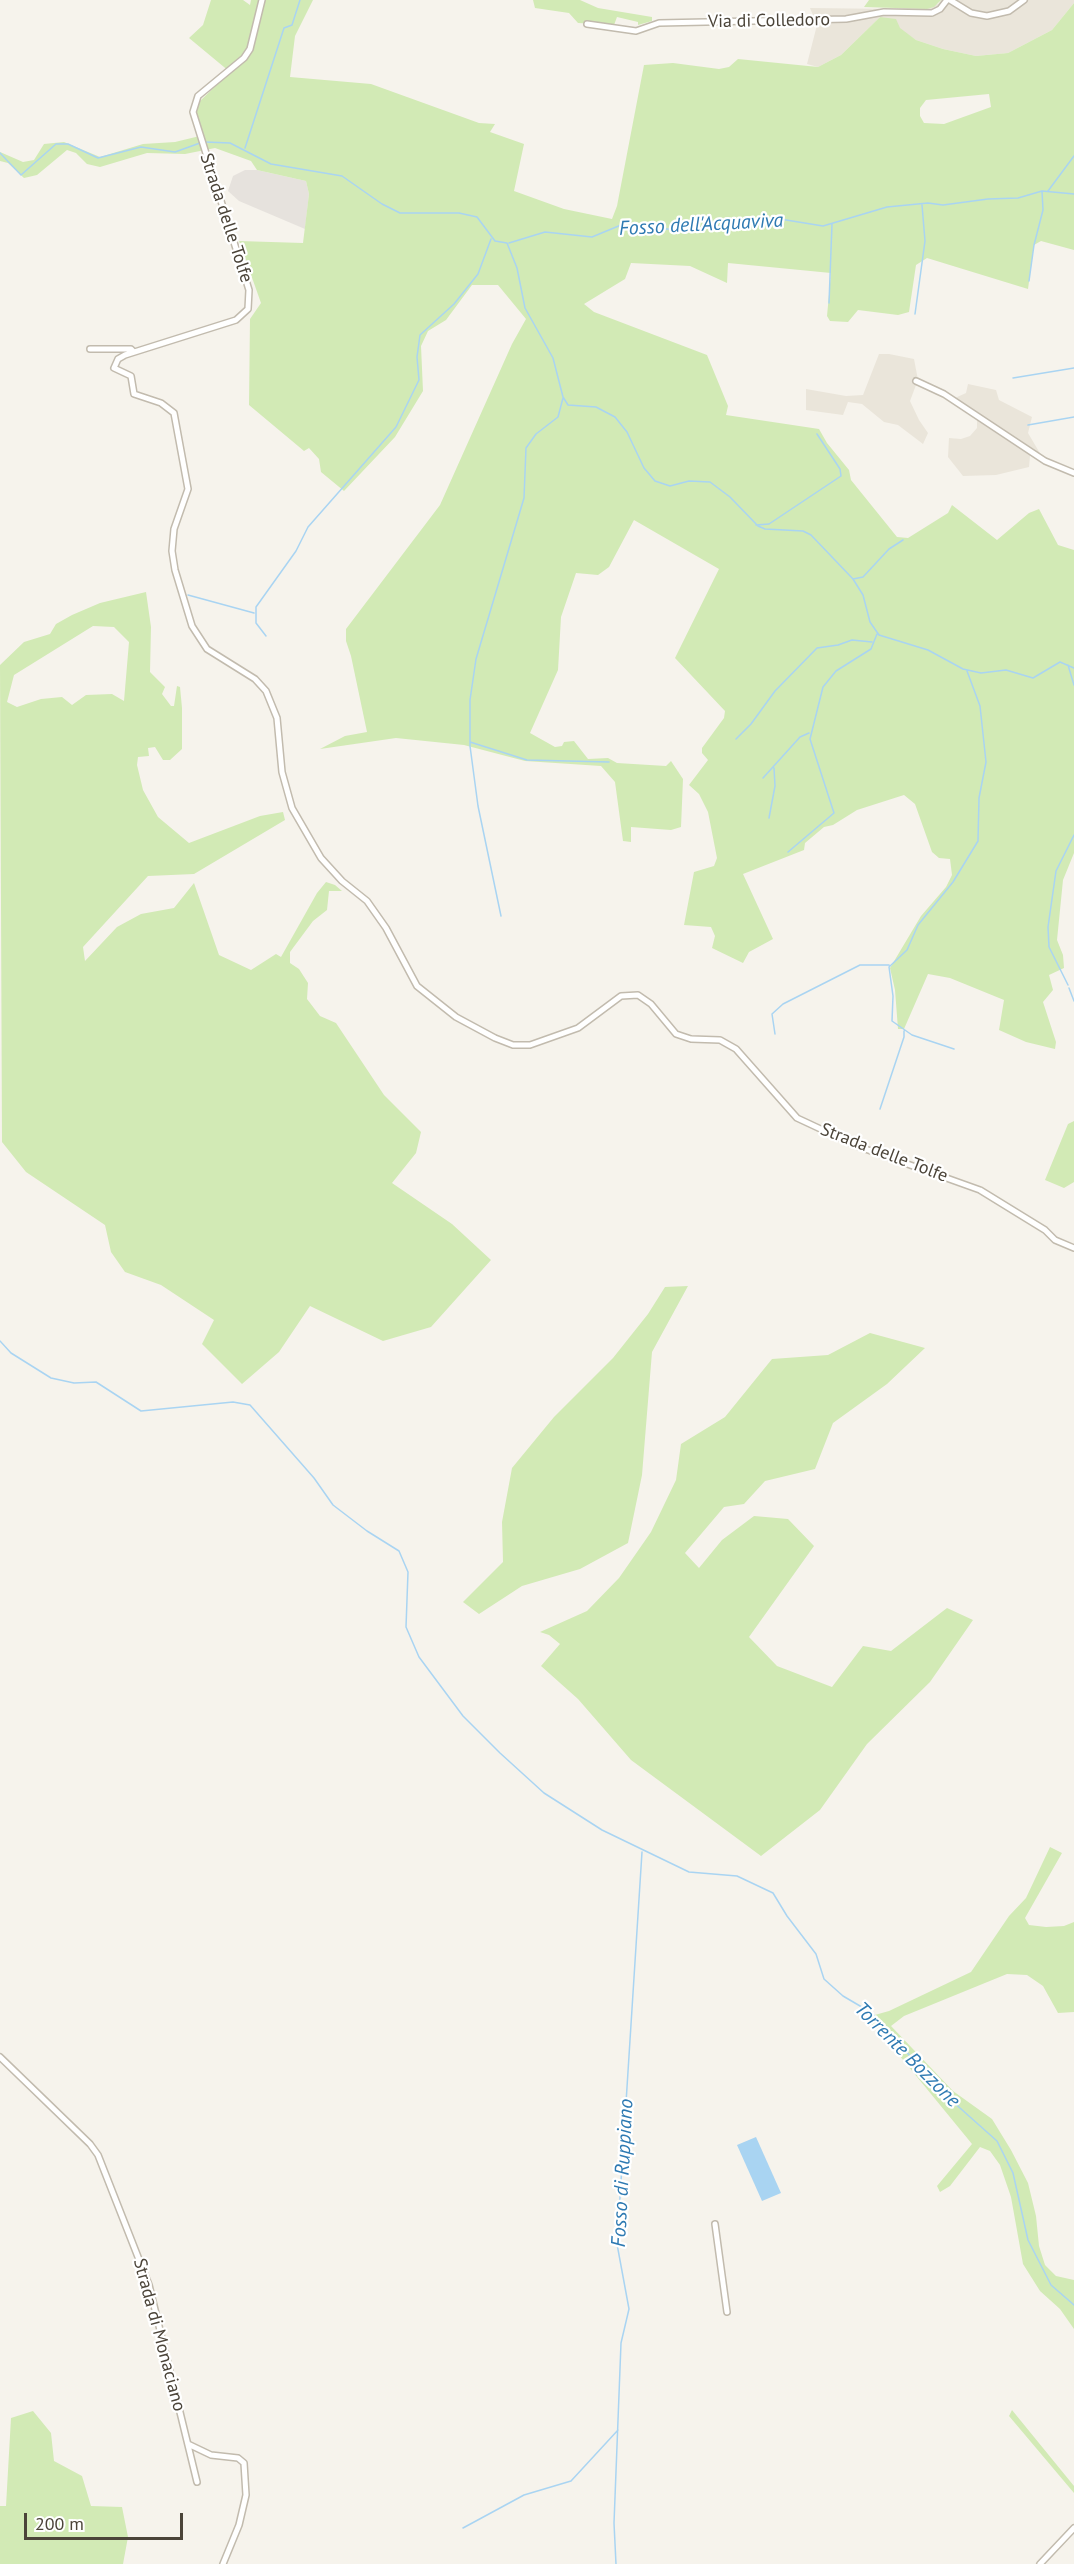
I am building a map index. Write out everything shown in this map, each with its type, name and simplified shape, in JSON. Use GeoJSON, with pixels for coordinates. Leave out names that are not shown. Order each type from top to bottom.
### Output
{"type":"FeatureCollection","features":[{"type":"Feature","properties":{"kind":"street","name":"Strada delle Tolfe"},"geometry":{"type":"LineString","coordinates":[[262,0],[250,49],[244,58],[195,99],[193,112],[249,290],[249,309],[229,323],[134,352],[118,359],[114,368],[131,376],[134,394],[161,403],[174,413],[178,424],[188,489],[174,528],[172,551],[192,626],[207,649],[255,679],[266,691],[277,718],[282,772],[294,811],[331,870],[367,901],[386,928],[417,987],[456,1017],[495,1038],[523,1046],[571,1031],[621,996],[638,995],[651,1004],[676,1034],[691,1039],[720,1040],[736,1049],[797,1118],[850,1143],[929,1170],[991,1195],[1045,1230],[1055,1240],[1074,1248]]}},
{"type":"Feature","properties":{"kind":"street"},"geometry":{"type":"LineString","coordinates":[[948,0],[971,13],[987,16],[1009,11],[1024,0]]}},
{"type":"Feature","properties":{"kind":"street","name":"Via di Colledoro"},"geometry":{"type":"LineString","coordinates":[[586,24],[636,31],[659,23],[837,19],[884,12],[929,13],[938,11],[948,0]]}},
{"type":"Feature","properties":{"kind":"street"},"geometry":{"type":"LineString","coordinates":[[90,349],[130,349],[134,352]]}},
{"type":"Feature","properties":{"kind":"street"},"geometry":{"type":"LineString","coordinates":[[916,381],[944,394],[1045,461],[1074,473]]}},
{"type":"Feature","properties":{"kind":"street","name":"Strada di Monaciano"},"geometry":{"type":"LineString","coordinates":[[0,2057],[90,2144],[98,2156],[149,2285],[197,2482]]}},
{"type":"Feature","properties":{"kind":"street"},"geometry":{"type":"LineString","coordinates":[[715,2224],[727,2312]]}},
{"type":"Feature","properties":{"kind":"street"},"geometry":{"type":"LineString","coordinates":[[188,2444],[211,2455],[238,2457],[244,2463],[246,2495],[238,2525],[223,2564]]}},
{"type":"Feature","properties":{"kind":"street"},"geometry":{"type":"LineString","coordinates":[[1040,2564],[1074,2528]]}},
{"type":"Feature","properties":{"kind":"shaded area"},"geometry":{"type":"Polygon","coordinates":[[[941,0],[1074,0],[1074,3],[1052,30],[1008,53],[976,56],[943,49],[916,40],[880,17],[841,55],[818,67],[807,64],[817,25],[810,8],[894,9],[938,4],[941,0]]]}},
{"type":"Feature","properties":{"kind":"shaded area"},"geometry":{"type":"Polygon","coordinates":[[[245,170],[257,170],[306,181],[309,194],[305,229],[239,201],[228,191],[233,176],[245,170]]]}},
{"type":"Feature","properties":{"kind":"shaded area"},"geometry":{"type":"Polygon","coordinates":[[[879,354],[914,359],[918,380],[937,387],[955,398],[966,393],[968,384],[996,390],[999,400],[1032,417],[1028,433],[1041,455],[1030,456],[1029,467],[996,475],[963,476],[948,457],[949,438],[961,439],[970,436],[977,428],[977,418],[945,397],[916,385],[910,401],[928,433],[923,444],[898,425],[884,422],[862,404],[848,402],[843,415],[806,410],[806,389],[846,396],[863,395],[879,354]]]}},
{"type":"Feature","properties":{"kind":"green space"},"geometry":{"type":"Polygon","coordinates":[[[211,0],[243,0],[250,5],[251,0],[313,0],[295,36],[290,77],[371,84],[479,123],[495,124],[490,132],[524,144],[514,191],[564,209],[612,219],[617,206],[644,65],[673,63],[719,69],[729,67],[738,59],[818,67],[841,55],[880,17],[896,19],[900,28],[916,40],[943,49],[976,56],[1008,53],[1052,30],[1074,3],[1074,250],[1041,241],[1034,245],[1028,289],[927,258],[916,265],[909,312],[898,315],[858,310],[848,322],[830,321],[827,316],[831,273],[728,263],[727,283],[690,266],[631,263],[625,279],[584,304],[594,312],[707,355],[728,406],[726,415],[819,429],[827,443],[849,470],[851,480],[897,537],[908,538],[948,513],[952,505],[997,540],[1029,513],[1039,509],[1058,545],[1074,550],[1074,853],[1063,880],[1057,940],[1063,955],[1064,968],[1049,975],[1053,990],[1043,1002],[1056,1042],[1055,1049],[1026,1042],[999,1030],[1004,1000],[950,978],[928,974],[904,1029],[898,1029],[895,990],[890,968],[921,916],[946,887],[952,875],[950,859],[939,858],[932,852],[915,804],[904,795],[857,810],[833,825],[824,827],[805,843],[804,850],[743,874],[773,939],[749,952],[743,963],[712,948],[715,936],[711,927],[684,925],[694,872],[714,866],[717,858],[708,812],[699,794],[689,785],[708,760],[702,753],[702,748],[724,718],[725,711],[675,658],[719,569],[634,520],[609,567],[598,575],[576,573],[561,617],[558,670],[530,733],[555,747],[562,746],[564,742],[574,741],[588,759],[608,758],[617,763],[666,766],[671,761],[683,779],[681,827],[671,830],[631,827],[631,842],[623,841],[615,782],[601,766],[525,761],[464,745],[396,738],[320,749],[345,736],[367,732],[346,641],[346,629],[440,505],[512,344],[526,319],[498,285],[472,285],[446,320],[428,331],[421,346],[423,391],[395,437],[344,491],[321,472],[319,459],[309,448],[304,451],[249,405],[250,319],[261,303],[239,241],[303,243],[309,194],[306,181],[257,170],[251,161],[215,148],[185,154],[147,153],[100,167],[87,164],[76,153],[67,150],[37,175],[24,178],[8,163],[0,161],[0,152],[23,162],[34,160],[44,144],[64,142],[100,157],[143,144],[175,142],[204,135],[195,115],[199,102],[230,72],[189,38],[203,25],[211,0]],[[989,94],[926,100],[920,108],[920,116],[924,123],[944,124],[991,107],[989,94]]]}},
{"type":"Feature","properties":{"kind":"green space"},"geometry":{"type":"Polygon","coordinates":[[[533,0],[580,0],[598,8],[652,17],[652,21],[638,25],[638,22],[617,17],[614,25],[578,23],[569,13],[535,8],[533,0]]]}},
{"type":"Feature","properties":{"kind":"green space"},"geometry":{"type":"Polygon","coordinates":[[[869,0],[941,0],[934,7],[927,9],[864,7],[869,0]]]}},
{"type":"Feature","properties":{"kind":"green space"},"geometry":{"type":"Polygon","coordinates":[[[146,592],[151,627],[150,672],[165,687],[162,694],[171,706],[174,706],[177,686],[180,687],[182,749],[170,760],[163,760],[155,747],[148,748],[149,756],[138,757],[137,765],[143,790],[158,817],[189,843],[260,816],[283,812],[285,820],[194,874],[148,876],[83,947],[85,961],[117,927],[141,914],[174,908],[194,883],[219,955],[251,970],[276,954],[281,957],[317,893],[326,882],[342,891],[329,891],[327,910],[313,921],[290,952],[290,963],[299,969],[308,983],[307,999],[320,1016],[336,1023],[384,1095],[421,1132],[416,1153],[392,1183],[452,1224],[491,1260],[431,1327],[383,1341],[310,1306],[279,1352],[242,1384],[202,1344],[214,1320],[161,1285],[125,1272],[111,1252],[105,1225],[26,1172],[2,1142],[0,665],[24,642],[50,634],[56,624],[100,603],[146,592]],[[93,626],[14,675],[7,702],[17,707],[41,699],[62,697],[72,705],[86,695],[112,694],[124,701],[129,642],[114,627],[93,626]]]}},
{"type":"Feature","properties":{"kind":"green space"},"geometry":{"type":"Polygon","coordinates":[[[1074,1121],[1074,1182],[1064,1188],[1045,1180],[1068,1124],[1074,1121]]]}},
{"type":"Feature","properties":{"kind":"green space"},"geometry":{"type":"Polygon","coordinates":[[[688,1286],[652,1352],[642,1475],[628,1543],[580,1569],[522,1586],[479,1614],[463,1602],[503,1562],[502,1522],[512,1468],[554,1417],[613,1358],[648,1314],[665,1287],[688,1286]]]}},
{"type":"Feature","properties":{"kind":"green space"},"geometry":{"type":"Polygon","coordinates":[[[870,1333],[925,1348],[887,1384],[833,1423],[815,1469],[765,1481],[744,1504],[724,1507],[685,1553],[699,1568],[722,1540],[754,1516],[788,1519],[814,1546],[749,1637],[777,1666],[832,1687],[863,1646],[891,1651],[947,1608],[973,1620],[930,1682],[867,1744],[820,1810],[761,1856],[631,1760],[578,1699],[541,1666],[560,1644],[549,1635],[540,1632],[587,1611],[619,1578],[651,1532],[676,1480],[681,1444],[725,1417],[772,1359],[828,1355],[870,1333]]]}},
{"type":"Feature","properties":{"kind":"green space"},"geometry":{"type":"Polygon","coordinates":[[[1050,1847],[1062,1853],[1025,1918],[1029,1925],[1046,1927],[1064,1926],[1074,1922],[1074,2012],[1058,2013],[1043,1986],[1027,1975],[1007,1974],[904,2016],[891,2026],[953,2091],[992,2119],[1011,2150],[1028,2183],[1036,2216],[1039,2246],[1045,2265],[1056,2276],[1074,2280],[1074,2329],[1060,2309],[1040,2291],[1023,2264],[1011,2197],[1000,2165],[990,2151],[980,2147],[950,2186],[940,2192],[937,2186],[972,2144],[881,2033],[864,2018],[889,2011],[971,1972],[1009,1916],[1026,1898],[1050,1847]]]}},
{"type":"Feature","properties":{"kind":"green space"},"geometry":{"type":"Polygon","coordinates":[[[1012,2410],[1074,2486],[1074,2493],[1009,2416],[1012,2410]]]}},
{"type":"Feature","properties":{"kind":"green space"},"geometry":{"type":"Polygon","coordinates":[[[33,2411],[51,2433],[54,2461],[82,2476],[91,2506],[122,2507],[128,2537],[123,2564],[0,2564],[0,2506],[6,2506],[11,2418],[33,2411]]]}},
{"type":"Feature","properties":{"kind":"water"},"geometry":{"type":"Polygon","coordinates":[[[756,2137],[781,2193],[762,2201],[737,2145],[756,2137]]]}},
{"type":"Feature","properties":{"kind":"waterway"},"geometry":{"type":"LineString","coordinates":[[245,148],[284,28],[292,25],[300,0]]}},
{"type":"Feature","properties":{"kind":"waterway"},"geometry":{"type":"LineString","coordinates":[[205,142],[230,143],[271,164],[342,176],[382,204],[400,213],[459,213],[477,217],[495,241],[507,243],[517,268],[525,308],[553,358],[563,397],[568,405],[596,407],[615,417],[627,432],[644,468],[655,481],[670,486],[689,481],[710,482],[730,497],[758,526],[765,529],[803,531],[811,535],[853,579],[863,595],[870,622],[879,635],[928,650],[963,669],[981,673],[1006,670],[1033,678],[1060,662],[1074,668]]}},
{"type":"Feature","properties":{"kind":"waterway"},"geometry":{"type":"LineString","coordinates":[[0,153],[21,175],[56,144],[68,144],[98,158],[141,147],[175,152],[200,143]]}},
{"type":"Feature","properties":{"kind":"waterway"},"geometry":{"type":"LineString","coordinates":[[1048,191],[1074,156]]}},
{"type":"Feature","properties":{"kind":"waterway","name":"Fosso dell'Acquaviva"},"geometry":{"type":"LineString","coordinates":[[509,243],[545,232],[592,237],[621,225],[651,229],[694,229],[780,219],[823,226],[887,207],[928,203],[943,205],[1018,198],[1042,191],[1074,194]]}},
{"type":"Feature","properties":{"kind":"waterway"},"geometry":{"type":"LineString","coordinates":[[1029,281],[1034,245],[1043,210],[1042,191]]}},
{"type":"Feature","properties":{"kind":"waterway"},"geometry":{"type":"LineString","coordinates":[[915,314],[925,241],[922,205]]}},
{"type":"Feature","properties":{"kind":"waterway"},"geometry":{"type":"LineString","coordinates":[[829,303],[832,224]]}},
{"type":"Feature","properties":{"kind":"waterway"},"geometry":{"type":"LineString","coordinates":[[266,636],[256,623],[256,607],[296,551],[308,527],[396,427],[419,380],[417,357],[420,335],[454,304],[478,274],[491,239]]}},
{"type":"Feature","properties":{"kind":"waterway"},"geometry":{"type":"LineString","coordinates":[[1013,378],[1074,368]]}},
{"type":"Feature","properties":{"kind":"waterway"},"geometry":{"type":"LineString","coordinates":[[501,916],[478,806],[470,746],[470,700],[476,659],[524,498],[526,448],[536,434],[558,417],[563,398]]}},
{"type":"Feature","properties":{"kind":"waterway"},"geometry":{"type":"LineString","coordinates":[[1028,425],[1074,417]]}},
{"type":"Feature","properties":{"kind":"waterway"},"geometry":{"type":"LineString","coordinates":[[756,525],[769,524],[841,476],[840,469],[817,434]]}},
{"type":"Feature","properties":{"kind":"waterway"},"geometry":{"type":"LineString","coordinates":[[853,579],[863,577],[889,549],[903,540]]}},
{"type":"Feature","properties":{"kind":"waterway"},"geometry":{"type":"LineString","coordinates":[[188,595],[254,613]]}},
{"type":"Feature","properties":{"kind":"waterway"},"geometry":{"type":"LineString","coordinates":[[788,852],[834,813],[810,739],[823,687],[836,671],[871,649],[877,634]]}},
{"type":"Feature","properties":{"kind":"waterway"},"geometry":{"type":"LineString","coordinates":[[736,739],[751,724],[775,691],[817,648],[852,640],[872,642]]}},
{"type":"Feature","properties":{"kind":"waterway"},"geometry":{"type":"LineString","coordinates":[[1068,665],[1074,685]]}},
{"type":"Feature","properties":{"kind":"waterway"},"geometry":{"type":"LineString","coordinates":[[954,1049],[912,1035],[892,1021],[893,996],[889,967],[907,950],[918,925],[953,882],[978,841],[979,798],[986,762],[980,706],[967,671]]}},
{"type":"Feature","properties":{"kind":"waterway"},"geometry":{"type":"LineString","coordinates":[[763,778],[800,737],[809,733]]}},
{"type":"Feature","properties":{"kind":"waterway"},"geometry":{"type":"LineString","coordinates":[[470,742],[527,760],[609,762]]}},
{"type":"Feature","properties":{"kind":"waterway"},"geometry":{"type":"LineString","coordinates":[[769,818],[775,786],[774,768]]}},
{"type":"Feature","properties":{"kind":"waterway"},"geometry":{"type":"LineString","coordinates":[[1068,985],[1049,947],[1048,927],[1056,871],[1074,835]]}},
{"type":"Feature","properties":{"kind":"waterway"},"geometry":{"type":"LineString","coordinates":[[775,1034],[772,1014],[783,1004],[860,965],[889,965]]}},
{"type":"Feature","properties":{"kind":"waterway"},"geometry":{"type":"LineString","coordinates":[[1069,988],[1074,1001]]}},
{"type":"Feature","properties":{"kind":"waterway"},"geometry":{"type":"LineString","coordinates":[[880,1109],[904,1031]]}},
{"type":"Feature","properties":{"kind":"waterway","name":"Torrente Bozzone"},"geometry":{"type":"LineString","coordinates":[[0,1341],[11,1353],[51,1378],[74,1383],[96,1382],[141,1411],[233,1402],[250,1405],[314,1478],[333,1505],[367,1531],[399,1551],[408,1572],[406,1627],[419,1657],[463,1716],[500,1753],[544,1793],[602,1830],[689,1872],[737,1876],[773,1893],[787,1916],[816,1954],[824,1979],[843,1996],[872,2013],[942,2092],[997,2141],[1013,2173],[1028,2240],[1051,2285],[1074,2305]]}},
{"type":"Feature","properties":{"kind":"waterway","name":"Fosso di Ruppiano"},"geometry":{"type":"LineString","coordinates":[[616,2564],[614,2523],[621,2343],[629,2309],[617,2244],[642,1852]]}},
{"type":"Feature","properties":{"kind":"waterway"},"geometry":{"type":"LineString","coordinates":[[463,2528],[524,2495],[571,2481],[618,2430]]}}]}
